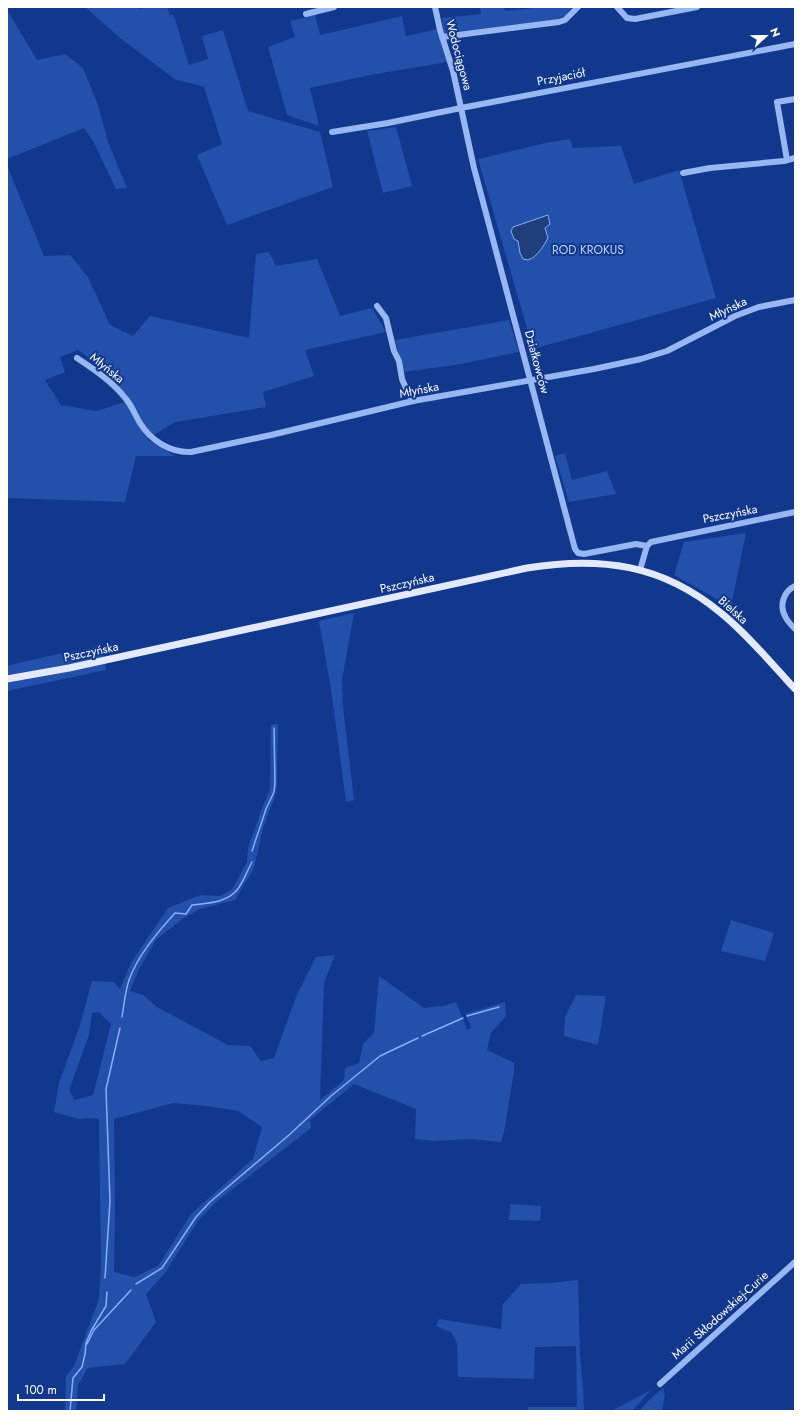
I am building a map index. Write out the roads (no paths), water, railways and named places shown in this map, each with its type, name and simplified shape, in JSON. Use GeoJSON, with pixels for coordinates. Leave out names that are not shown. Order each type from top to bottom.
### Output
{"type":"FeatureCollection","features":[{"type":"Feature","properties":{"kind":"main road","name":"Pszczyńska"},"geometry":{"type":"LineString","coordinates":[[7,679],[100,661],[527,568],[584,562],[612,564],[640,570]]}},
{"type":"Feature","properties":{"kind":"main road","name":"Bielska"},"geometry":{"type":"LineString","coordinates":[[640,570],[675,583],[709,604],[722,614],[749,640],[795,689]]}},
{"type":"Feature","properties":{"kind":"street"},"geometry":{"type":"LineString","coordinates":[[306,14],[334,7]]}},
{"type":"Feature","properties":{"kind":"street","name":"Wodociągowa"},"geometry":{"type":"LineString","coordinates":[[436,7],[442,37],[453,71],[461,108]]}},
{"type":"Feature","properties":{"kind":"street"},"geometry":{"type":"LineString","coordinates":[[442,37],[559,22],[565,20],[578,7]]}},
{"type":"Feature","properties":{"kind":"street"},"geometry":{"type":"LineString","coordinates":[[617,7],[627,18],[634,19],[697,7]]}},
{"type":"Feature","properties":{"kind":"street","name":"Przyjaciół"},"geometry":{"type":"LineString","coordinates":[[332,132],[388,123],[795,44]]}},
{"type":"Feature","properties":{"kind":"street"},"geometry":{"type":"LineString","coordinates":[[787,160],[777,102],[795,100]]}},
{"type":"Feature","properties":{"kind":"street","name":"Działkowców"},"geometry":{"type":"LineString","coordinates":[[461,108],[474,168],[531,380],[564,511],[576,551],[584,554],[636,544],[647,546]]}},
{"type":"Feature","properties":{"kind":"street"},"geometry":{"type":"LineString","coordinates":[[683,173],[710,168],[784,161],[795,158]]}},
{"type":"Feature","properties":{"kind":"street","name":"Młyńska"},"geometry":{"type":"LineString","coordinates":[[77,358],[105,378],[118,390],[127,400],[140,424],[150,436],[171,449],[181,452],[191,452],[413,401],[641,360],[667,351],[736,316],[758,307],[795,300]]}},
{"type":"Feature","properties":{"kind":"street"},"geometry":{"type":"LineString","coordinates":[[377,306],[386,318],[394,351],[399,361],[402,379],[413,401]]}},
{"type":"Feature","properties":{"kind":"street","name":"Pszczyńska"},"geometry":{"type":"LineString","coordinates":[[647,546],[655,541],[795,512]]}},
{"type":"Feature","properties":{"kind":"street"},"geometry":{"type":"LineString","coordinates":[[640,570],[647,546]]}},
{"type":"Feature","properties":{"kind":"street"},"geometry":{"type":"LineString","coordinates":[[795,586],[785,594],[782,608],[787,620],[795,629]]}},
{"type":"Feature","properties":{"kind":"street","name":"Marii Skłodowskiej-Curie"},"geometry":{"type":"LineString","coordinates":[[660,1384],[795,1262]]}},
{"type":"Feature","properties":{"kind":"waterway"},"geometry":{"type":"LineString","coordinates":[[252,851],[266,809],[274,792],[274,728]]}},
{"type":"Feature","properties":{"kind":"waterway"},"geometry":{"type":"LineString","coordinates":[[122,1017],[126,989],[129,980],[137,962],[161,928],[175,913],[186,914],[192,905],[216,902],[233,894],[241,884],[252,862]]}},
{"type":"Feature","properties":{"kind":"waterway"},"geometry":{"type":"LineString","coordinates":[[467,1016],[499,1007]]}},
{"type":"Feature","properties":{"kind":"waterway"},"geometry":{"type":"LineString","coordinates":[[422,1036],[463,1018]]}},
{"type":"Feature","properties":{"kind":"waterway"},"geometry":{"type":"LineString","coordinates":[[105,1278],[110,1201],[106,1089],[120,1028]]}},
{"type":"Feature","properties":{"kind":"waterway"},"geometry":{"type":"LineString","coordinates":[[136,1284],[162,1268],[196,1217],[210,1202],[289,1135],[331,1096],[380,1056],[418,1038]]}},
{"type":"Feature","properties":{"kind":"waterway"},"geometry":{"type":"LineString","coordinates":[[87,1344],[94,1330],[131,1290]]}},
{"type":"Feature","properties":{"kind":"waterway"},"geometry":{"type":"LineString","coordinates":[[70,1411],[73,1378],[82,1367],[86,1343],[91,1331],[106,1306],[107,1292]]}},
{"type":"Feature","properties":{"kind":"park label","name":"ROD KROKUS"},"geometry":{"type":"Point","coordinates":[588,250]}}]}
